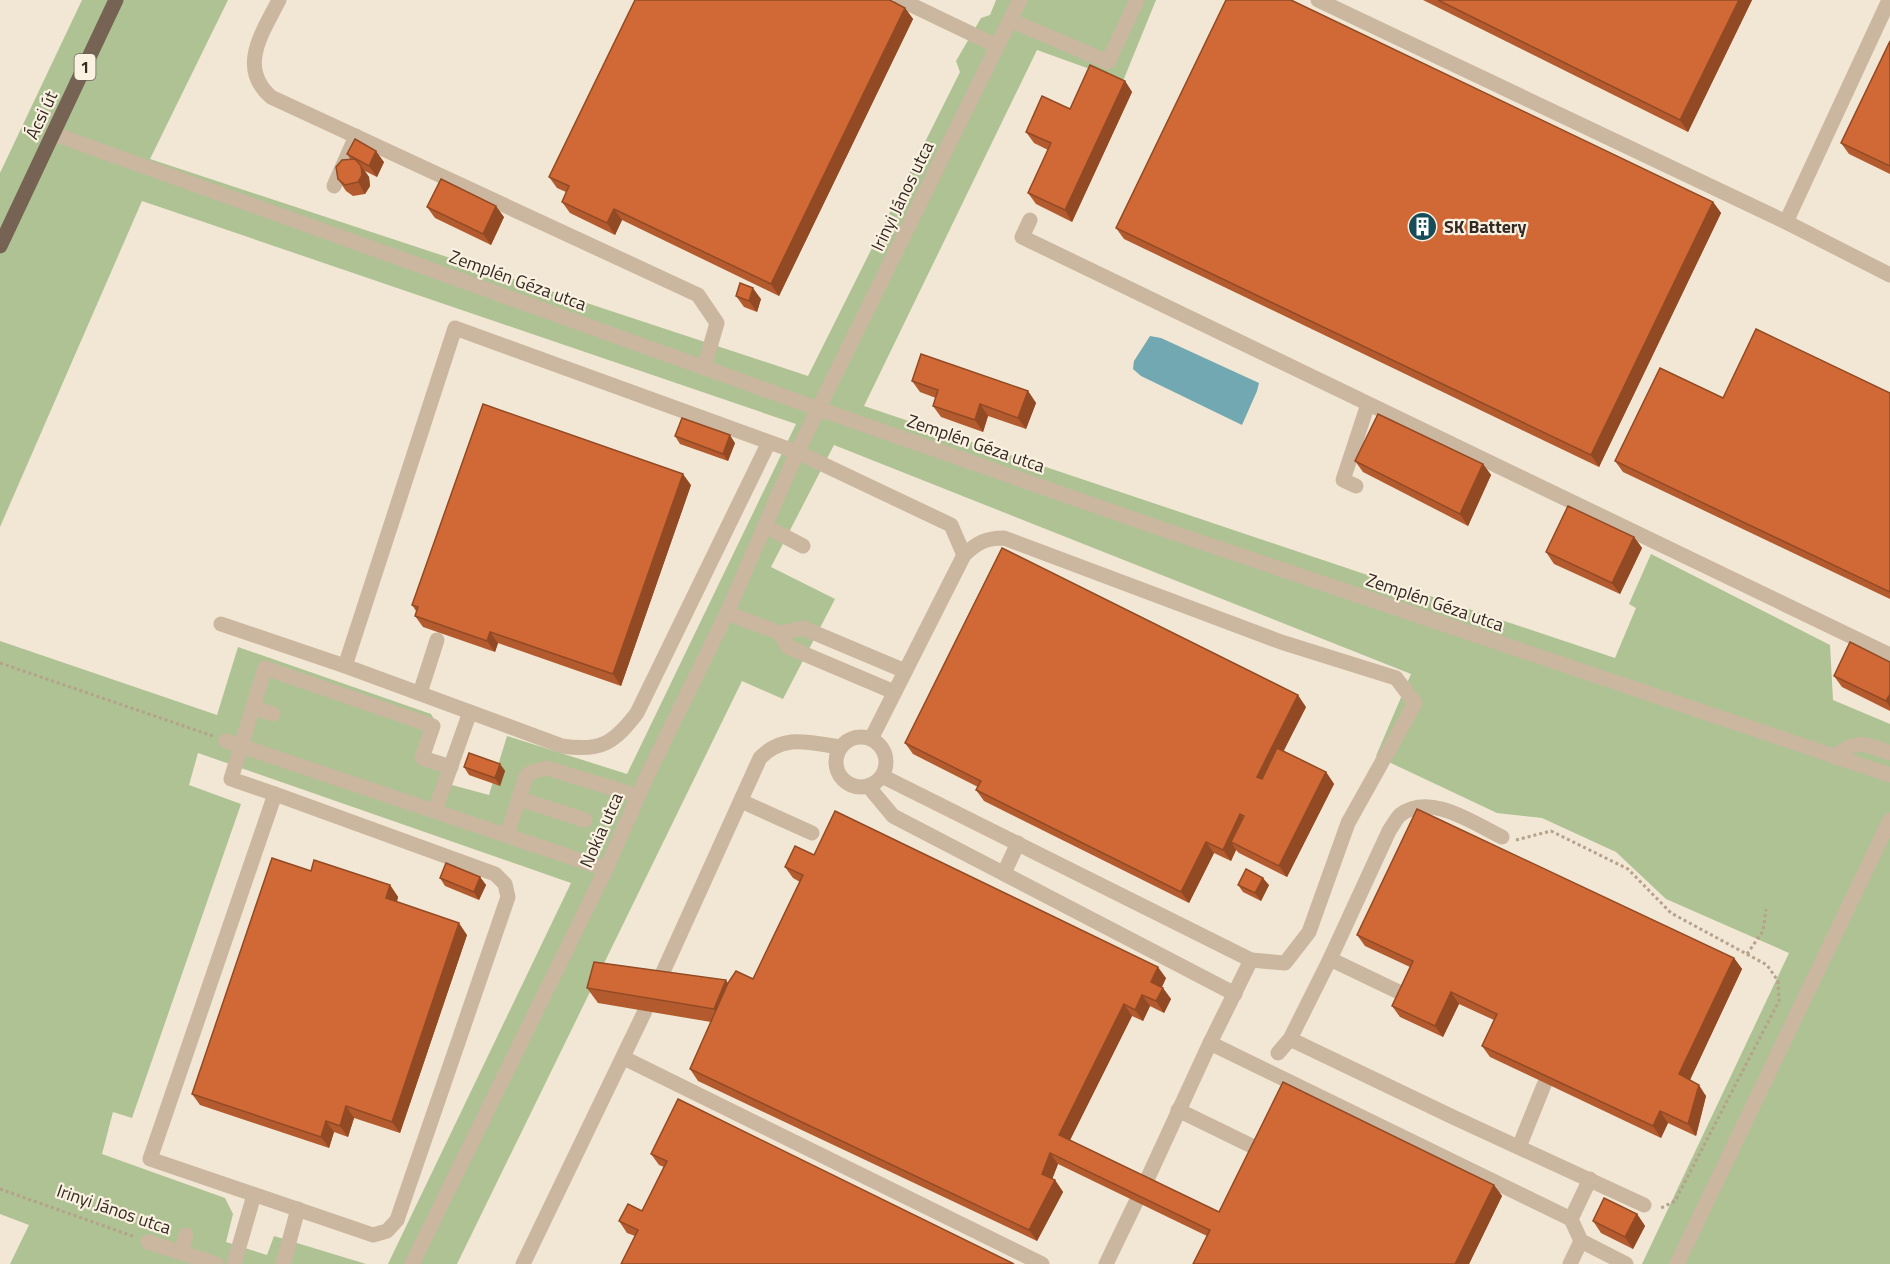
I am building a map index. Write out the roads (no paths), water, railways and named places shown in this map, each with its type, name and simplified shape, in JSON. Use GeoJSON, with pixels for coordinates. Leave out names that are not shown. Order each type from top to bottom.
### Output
{"type":"FeatureCollection","features":[{"type":"Feature","properties":{"kind":"main road","name":"Ácsi út"},"geometry":{"type":"LineString","coordinates":[[0,246],[116,0]]}},
{"type":"Feature","properties":{"kind":"street"},"geometry":{"type":"LineString","coordinates":[[279,0],[255,53],[255,73],[258,83],[272,97],[698,295],[717,323],[704,368]]}},
{"type":"Feature","properties":{"kind":"street"},"geometry":{"type":"LineString","coordinates":[[901,0],[997,46]]}},
{"type":"Feature","properties":{"kind":"street","name":"Irinyi János utca"},"geometry":{"type":"LineString","coordinates":[[819,409],[1020,0]]}},
{"type":"Feature","properties":{"kind":"street"},"geometry":{"type":"LineString","coordinates":[[1010,20],[1108,62],[1137,0]]}},
{"type":"Feature","properties":{"kind":"street"},"geometry":{"type":"LineString","coordinates":[[1318,0],[1786,222],[1890,275]]}},
{"type":"Feature","properties":{"kind":"street"},"geometry":{"type":"LineString","coordinates":[[1786,222],[1889,0]]}},
{"type":"Feature","properties":{"kind":"street","name":"Zemplén Géza utca"},"geometry":{"type":"LineString","coordinates":[[54,134],[819,409],[1171,532],[1890,775]]}},
{"type":"Feature","properties":{"kind":"street"},"geometry":{"type":"LineString","coordinates":[[334,186],[356,136]]}},
{"type":"Feature","properties":{"kind":"street"},"geometry":{"type":"LineString","coordinates":[[1030,220],[1022,237],[1890,655]]}},
{"type":"Feature","properties":{"kind":"street"},"geometry":{"type":"LineString","coordinates":[[345,666],[455,328],[797,452],[951,525],[964,555]]}},
{"type":"Feature","properties":{"kind":"street"},"geometry":{"type":"LineString","coordinates":[[1356,486],[1343,480],[1368,404]]}},
{"type":"Feature","properties":{"kind":"street","name":"Nokia utca"},"geometry":{"type":"LineString","coordinates":[[412,1264],[606,869],[638,796],[727,613],[797,452],[819,409]]}},
{"type":"Feature","properties":{"kind":"street"},"geometry":{"type":"LineString","coordinates":[[221,624],[345,666],[562,746],[582,749],[603,745],[620,734],[637,713],[769,442]]}},
{"type":"Feature","properties":{"kind":"street"},"geometry":{"type":"LineString","coordinates":[[765,526],[803,546]]}},
{"type":"Feature","properties":{"kind":"street"},"geometry":{"type":"LineString","coordinates":[[871,739],[964,555],[985,539],[1004,538],[1281,642],[1395,678],[1415,703],[1348,823],[1309,932],[1285,963],[1251,960],[882,776]]}},
{"type":"Feature","properties":{"kind":"street"},"geometry":{"type":"LineString","coordinates":[[727,613],[780,633],[803,628],[905,670]]}},
{"type":"Feature","properties":{"kind":"street"},"geometry":{"type":"LineString","coordinates":[[780,633],[788,647],[894,692]]}},
{"type":"Feature","properties":{"kind":"street"},"geometry":{"type":"LineString","coordinates":[[420,693],[437,640]]}},
{"type":"Feature","properties":{"kind":"street"},"geometry":{"type":"LineString","coordinates":[[275,794],[150,1159],[373,1235],[387,1231],[397,1220],[508,897],[505,884],[495,874],[275,794],[231,779],[265,668],[433,726],[415,757],[451,767]]}},
{"type":"Feature","properties":{"kind":"street"},"geometry":{"type":"LineString","coordinates":[[254,708],[273,714]]}},
{"type":"Feature","properties":{"kind":"street"},"geometry":{"type":"LineString","coordinates":[[435,811],[470,712]]}},
{"type":"Feature","properties":{"kind":"street"},"geometry":{"type":"LineString","coordinates":[[854,738],[871,739],[883,751],[885,768],[882,776],[868,786],[852,786],[840,777],[835,762],[840,747],[854,738]]}},
{"type":"Feature","properties":{"kind":"street"},"geometry":{"type":"LineString","coordinates":[[226,741],[606,869]]}},
{"type":"Feature","properties":{"kind":"street"},"geometry":{"type":"LineString","coordinates":[[658,983],[760,758],[768,749],[789,741],[840,747]]}},
{"type":"Feature","properties":{"kind":"street"},"geometry":{"type":"LineString","coordinates":[[1835,757],[1844,748],[1856,744],[1865,744],[1890,753]]}},
{"type":"Feature","properties":{"kind":"street"},"geometry":{"type":"LineString","coordinates":[[507,835],[526,776],[532,772],[547,768],[638,796]]}},
{"type":"Feature","properties":{"kind":"street"},"geometry":{"type":"LineString","coordinates":[[868,786],[893,816],[1235,994]]}},
{"type":"Feature","properties":{"kind":"street"},"geometry":{"type":"LineString","coordinates":[[519,799],[585,820]]}},
{"type":"Feature","properties":{"kind":"street"},"geometry":{"type":"LineString","coordinates":[[741,801],[812,833]]}},
{"type":"Feature","properties":{"kind":"street"},"geometry":{"type":"LineString","coordinates":[[1278,1053],[1290,1040],[1398,816],[1422,806],[1438,807],[1502,837]]}},
{"type":"Feature","properties":{"kind":"street"},"geometry":{"type":"LineString","coordinates":[[1677,1264],[1890,820]]}},
{"type":"Feature","properties":{"kind":"street"},"geometry":{"type":"LineString","coordinates":[[1004,873],[1018,843]]}},
{"type":"Feature","properties":{"kind":"street"},"geometry":{"type":"LineString","coordinates":[[1330,959],[1403,994]]}},
{"type":"Feature","properties":{"kind":"street"},"geometry":{"type":"LineString","coordinates":[[1145,1184],[1178,1110],[1251,960]]}},
{"type":"Feature","properties":{"kind":"street"},"geometry":{"type":"LineString","coordinates":[[524,1264],[645,1011]]}},
{"type":"Feature","properties":{"kind":"street"},"geometry":{"type":"LineString","coordinates":[[1290,1040],[1644,1205]]}},
{"type":"Feature","properties":{"kind":"street"},"geometry":{"type":"LineString","coordinates":[[1210,1043],[1571,1219],[1581,1241],[1626,1264]]}},
{"type":"Feature","properties":{"kind":"street"},"geometry":{"type":"LineString","coordinates":[[624,1058],[1042,1264]]}},
{"type":"Feature","properties":{"kind":"street"},"geometry":{"type":"LineString","coordinates":[[1519,1147],[1544,1085]]}},
{"type":"Feature","properties":{"kind":"street"},"geometry":{"type":"LineString","coordinates":[[1178,1110],[1262,1151]]}},
{"type":"Feature","properties":{"kind":"street"},"geometry":{"type":"LineString","coordinates":[[1571,1219],[1590,1179]]}},
{"type":"Feature","properties":{"kind":"street"},"geometry":{"type":"LineString","coordinates":[[234,1264],[254,1195]]}},
{"type":"Feature","properties":{"kind":"street"},"geometry":{"type":"LineString","coordinates":[[1112,1262],[1136,1202]]}},
{"type":"Feature","properties":{"kind":"street"},"geometry":{"type":"LineString","coordinates":[[283,1264],[298,1209]]}},
{"type":"Feature","properties":{"kind":"street"},"geometry":{"type":"LineString","coordinates":[[181,1253],[186,1235]]}},
{"type":"Feature","properties":{"kind":"street"},"geometry":{"type":"LineString","coordinates":[[1570,1264],[1581,1241]]}},
{"type":"Feature","properties":{"kind":"street","name":"Irinyi János utca"},"geometry":{"type":"LineString","coordinates":[[148,1242],[216,1264]]}},
{"type":"Feature","properties":{"kind":"water"},"geometry":{"type":"Polygon","coordinates":[[[1150,336],[1161,338],[1259,383],[1242,425],[1141,376],[1133,369],[1134,361],[1150,336]]]}},
{"type":"Feature","properties":{"kind":"place","name":"SK Battery"},"geometry":{"type":"Point","coordinates":[1423,226]}}]}
